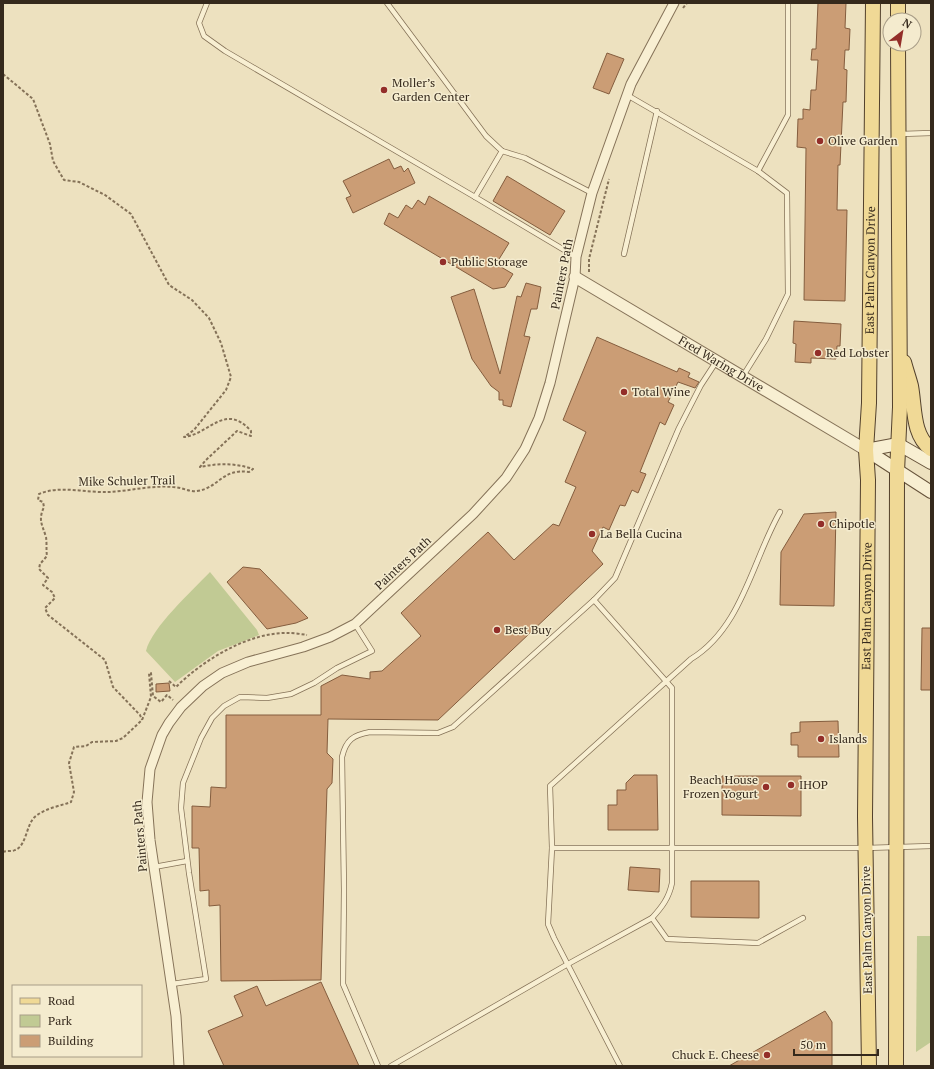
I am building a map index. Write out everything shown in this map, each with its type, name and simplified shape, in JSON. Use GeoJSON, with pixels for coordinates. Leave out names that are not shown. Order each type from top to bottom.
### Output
{"type":"FeatureCollection","features":[{"type":"Feature","properties":{"kind":"main road","name":"East Palm Canyon Drive"},"geometry":{"type":"LineString","coordinates":[[869,1066],[866,848],[868,480],[866,450],[869,403],[874,3]]}},
{"type":"Feature","properties":{"kind":"main road"},"geometry":{"type":"LineString","coordinates":[[896,1066],[897,472],[899,347],[898,52]]}},
{"type":"Feature","properties":{"kind":"main road"},"geometry":{"type":"LineString","coordinates":[[899,347],[911,385],[915,419],[924,444],[931,449]]}},
{"type":"Feature","properties":{"kind":"main road"},"geometry":{"type":"LineString","coordinates":[[866,450],[898,444],[931,462]]}},
{"type":"Feature","properties":{"kind":"main road","name":"Fred Waring Drive"},"geometry":{"type":"LineString","coordinates":[[866,450],[897,472],[931,492]]}},
{"type":"Feature","properties":{"kind":"street","name":"Painters Path"},"geometry":{"type":"LineString","coordinates":[[179,1066],[176,1016],[154,867],[148,802],[150,769],[162,735],[181,707],[203,686],[222,673],[248,662],[303,647],[330,637],[354,624],[490,496],[506,478],[525,449],[539,418],[550,383],[575,277],[576,257],[592,193],[627,94],[674,3]]}},
{"type":"Feature","properties":{"kind":"street","name":"Fred Waring Drive"},"geometry":{"type":"LineString","coordinates":[[575,277],[742,378],[866,450]]}},
{"type":"Feature","properties":{"kind":"lane"},"geometry":{"type":"LineString","coordinates":[[207,3],[199,23],[204,36],[225,51],[576,257]]}},
{"type":"Feature","properties":{"kind":"lane"},"geometry":{"type":"LineString","coordinates":[[387,3],[486,136],[502,151],[525,158],[592,193]]}},
{"type":"Feature","properties":{"kind":"lane"},"geometry":{"type":"LineString","coordinates":[[758,171],[788,115],[788,3]]}},
{"type":"Feature","properties":{"kind":"lane"},"geometry":{"type":"LineString","coordinates":[[627,94],[758,171],[787,193],[788,294],[766,339],[742,378]]}},
{"type":"Feature","properties":{"kind":"lane"},"geometry":{"type":"LineString","coordinates":[[624,254],[657,112]]}},
{"type":"Feature","properties":{"kind":"lane"},"geometry":{"type":"LineString","coordinates":[[898,134],[931,133]]}},
{"type":"Feature","properties":{"kind":"lane"},"geometry":{"type":"LineString","coordinates":[[475,197],[502,151]]}},
{"type":"Feature","properties":{"kind":"lane"},"geometry":{"type":"LineString","coordinates":[[378,1066],[343,984],[344,890],[342,757],[344,746],[356,736],[370,732],[438,734],[453,727],[594,600],[615,578],[679,428],[701,385],[716,362]]}},
{"type":"Feature","properties":{"kind":"lane"},"geometry":{"type":"LineString","coordinates":[[620,1066],[548,924],[552,848],[550,786],[691,659],[703,652],[730,622],[780,512]]}},
{"type":"Feature","properties":{"kind":"lane"},"geometry":{"type":"LineString","coordinates":[[391,1066],[568,964],[652,918],[662,907],[669,894],[672,883],[672,688],[594,600]]}},
{"type":"Feature","properties":{"kind":"lane"},"geometry":{"type":"LineString","coordinates":[[172,984],[206,979],[187,861],[181,808],[183,783],[201,738],[212,718],[224,706],[240,697],[267,698],[291,694],[314,683],[337,668],[372,651],[354,624]]}},
{"type":"Feature","properties":{"kind":"lane"},"geometry":{"type":"LineString","coordinates":[[552,848],[866,848],[931,846]]}},
{"type":"Feature","properties":{"kind":"lane"},"geometry":{"type":"LineString","coordinates":[[154,867],[187,861]]}},
{"type":"Feature","properties":{"kind":"lane"},"geometry":{"type":"LineString","coordinates":[[652,918],[667,939],[758,943],[804,918]]}},
{"type":"Feature","properties":{"kind":"path"},"geometry":{"type":"LineString","coordinates":[[682,9],[687,3]]}},
{"type":"Feature","properties":{"kind":"path","name":"Mike Schuler Trail"},"geometry":{"type":"LineString","coordinates":[[3,74],[33,99],[50,144],[53,161],[64,180],[79,182],[105,195],[131,214],[169,285],[192,300],[209,318],[221,343],[231,377],[226,390],[194,430],[184,437],[191,436],[215,422],[235,419],[244,423],[251,432],[251,436],[237,431],[200,467],[215,464],[245,466],[253,469],[249,472],[240,471],[225,475],[209,489],[195,491],[173,487],[108,492],[48,490],[39,494],[38,500],[43,502],[44,507],[40,516],[42,530],[46,538],[47,556],[40,564],[40,569],[48,578],[43,585],[52,592],[55,598],[45,608],[48,615],[105,660],[113,687],[140,715],[142,720]]}},
{"type":"Feature","properties":{"kind":"path"},"geometry":{"type":"LineString","coordinates":[[589,258],[610,173]]}},
{"type":"Feature","properties":{"kind":"path"},"geometry":{"type":"LineString","coordinates":[[169,681],[176,686],[188,675],[220,653],[263,636],[289,632],[311,635]]}},
{"type":"Feature","properties":{"kind":"path"},"geometry":{"type":"LineString","coordinates":[[3,852],[16,850],[22,843],[26,831],[34,816],[45,810],[71,802],[74,792],[69,763],[74,747],[86,746],[92,742],[116,741],[124,738],[142,720],[151,697],[149,673],[151,673],[153,696],[161,702],[167,695],[173,700]]}},
{"type":"Feature","properties":{"kind":"green space"},"geometry":{"type":"Polygon","coordinates":[[[210,572],[257,630],[259,635],[218,651],[175,682],[146,651],[150,641],[164,620],[210,572]]]}},
{"type":"Feature","properties":{"kind":"green space"},"geometry":{"type":"Polygon","coordinates":[[[917,936],[931,936],[931,1042],[916,1052],[917,936]]]}},
{"type":"Feature","properties":{"kind":"building"},"geometry":{"type":"Polygon","coordinates":[[[818,3],[846,3],[845,28],[850,29],[849,50],[845,50],[844,69],[847,70],[846,102],[843,102],[840,165],[838,165],[837,210],[847,210],[845,301],[804,300],[806,148],[797,147],[798,119],[803,119],[803,109],[810,110],[811,90],[816,90],[818,60],[811,60],[812,49],[816,49],[818,3]]]}},
{"type":"Feature","properties":{"kind":"building"},"geometry":{"type":"Polygon","coordinates":[[[607,53],[624,59],[609,94],[593,88],[607,53]]]}},
{"type":"Feature","properties":{"kind":"building"},"geometry":{"type":"Polygon","coordinates":[[[389,159],[394,169],[401,166],[404,172],[408,168],[415,183],[353,213],[346,198],[351,196],[343,181],[389,159]]]}},
{"type":"Feature","properties":{"kind":"building"},"geometry":{"type":"Polygon","coordinates":[[[507,176],[565,211],[550,235],[493,201],[507,176]]]}},
{"type":"Feature","properties":{"kind":"building"},"geometry":{"type":"Polygon","coordinates":[[[429,196],[509,243],[496,264],[513,274],[505,287],[493,289],[384,224],[389,213],[398,218],[406,205],[412,209],[418,200],[425,205],[429,196]]]}},
{"type":"Feature","properties":{"kind":"building"},"geometry":{"type":"Polygon","coordinates":[[[526,283],[541,287],[537,309],[531,309],[524,336],[530,337],[511,407],[503,405],[503,400],[499,400],[499,392],[491,386],[472,359],[451,297],[474,289],[500,374],[517,296],[521,297],[526,283]]]}},
{"type":"Feature","properties":{"kind":"building"},"geometry":{"type":"Polygon","coordinates":[[[794,321],[841,324],[840,346],[837,346],[836,359],[811,358],[811,363],[795,362],[796,344],[793,343],[794,321]]]}},
{"type":"Feature","properties":{"kind":"building"},"geometry":{"type":"Polygon","coordinates":[[[597,337],[677,372],[679,368],[690,373],[688,377],[699,382],[695,388],[678,382],[668,402],[674,405],[665,425],[660,422],[640,472],[646,474],[638,493],[632,490],[625,506],[620,505],[609,530],[603,527],[592,551],[603,564],[438,720],[328,719],[327,753],[333,759],[332,783],[327,789],[321,980],[221,981],[220,905],[209,906],[209,890],[200,891],[199,848],[192,848],[192,806],[210,807],[211,787],[226,788],[226,715],[321,715],[321,686],[342,675],[370,679],[370,672],[382,671],[421,636],[401,613],[488,532],[514,560],[553,524],[559,526],[576,487],[565,482],[586,432],[563,420],[597,337]]]}},
{"type":"Feature","properties":{"kind":"building"},"geometry":{"type":"Polygon","coordinates":[[[836,512],[834,606],[780,605],[781,552],[804,514],[836,512]]]}},
{"type":"Feature","properties":{"kind":"building"},"geometry":{"type":"Polygon","coordinates":[[[243,567],[260,569],[308,618],[296,623],[267,629],[227,582],[243,567]]]}},
{"type":"Feature","properties":{"kind":"building"},"geometry":{"type":"Polygon","coordinates":[[[922,628],[931,628],[931,690],[921,690],[922,628]]]}},
{"type":"Feature","properties":{"kind":"building"},"geometry":{"type":"Polygon","coordinates":[[[169,683],[170,691],[156,692],[156,684],[169,683]]]}},
{"type":"Feature","properties":{"kind":"building"},"geometry":{"type":"Polygon","coordinates":[[[838,721],[839,757],[798,757],[798,745],[791,745],[791,733],[800,732],[800,722],[838,721]]]}},
{"type":"Feature","properties":{"kind":"building"},"geometry":{"type":"Polygon","coordinates":[[[634,775],[657,775],[658,830],[608,830],[608,805],[617,805],[617,790],[626,790],[626,783],[634,775]]]}},
{"type":"Feature","properties":{"kind":"building"},"geometry":{"type":"Polygon","coordinates":[[[722,776],[801,776],[801,816],[722,815],[722,776]]]}},
{"type":"Feature","properties":{"kind":"building"},"geometry":{"type":"Polygon","coordinates":[[[630,867],[660,869],[659,892],[628,890],[630,867]]]}},
{"type":"Feature","properties":{"kind":"building"},"geometry":{"type":"Polygon","coordinates":[[[691,881],[759,881],[759,918],[691,917],[691,881]]]}},
{"type":"Feature","properties":{"kind":"building"},"geometry":{"type":"Polygon","coordinates":[[[321,982],[359,1066],[224,1066],[208,1031],[243,1016],[234,996],[257,986],[266,1006],[321,982]]]}},
{"type":"Feature","properties":{"kind":"building"},"geometry":{"type":"Polygon","coordinates":[[[825,1011],[832,1022],[832,1066],[729,1066],[825,1011]]]}},
{"type":"Feature","properties":{"kind":"place","name":"Moller’s Garden Center"},"geometry":{"type":"Point","coordinates":[384,90]}},
{"type":"Feature","properties":{"kind":"place","name":"Olive Garden"},"geometry":{"type":"Point","coordinates":[820,141]}},
{"type":"Feature","properties":{"kind":"place","name":"Public Storage"},"geometry":{"type":"Point","coordinates":[443,262]}},
{"type":"Feature","properties":{"kind":"place","name":"Red Lobster"},"geometry":{"type":"Point","coordinates":[818,353]}},
{"type":"Feature","properties":{"kind":"place","name":"Total Wine"},"geometry":{"type":"Point","coordinates":[624,392]}},
{"type":"Feature","properties":{"kind":"place","name":"Chipotle"},"geometry":{"type":"Point","coordinates":[821,524]}},
{"type":"Feature","properties":{"kind":"place","name":"La Bella Cucina"},"geometry":{"type":"Point","coordinates":[592,534]}},
{"type":"Feature","properties":{"kind":"place","name":"Best Buy"},"geometry":{"type":"Point","coordinates":[497,630]}},
{"type":"Feature","properties":{"kind":"place","name":"Islands"},"geometry":{"type":"Point","coordinates":[821,739]}},
{"type":"Feature","properties":{"kind":"place","name":"IHOP"},"geometry":{"type":"Point","coordinates":[791,785]}},
{"type":"Feature","properties":{"kind":"place","name":"Beach House Frozen Yogurt"},"geometry":{"type":"Point","coordinates":[766,787]}},
{"type":"Feature","properties":{"kind":"place","name":"Chuck E. Cheese"},"geometry":{"type":"Point","coordinates":[767,1055]}}]}
